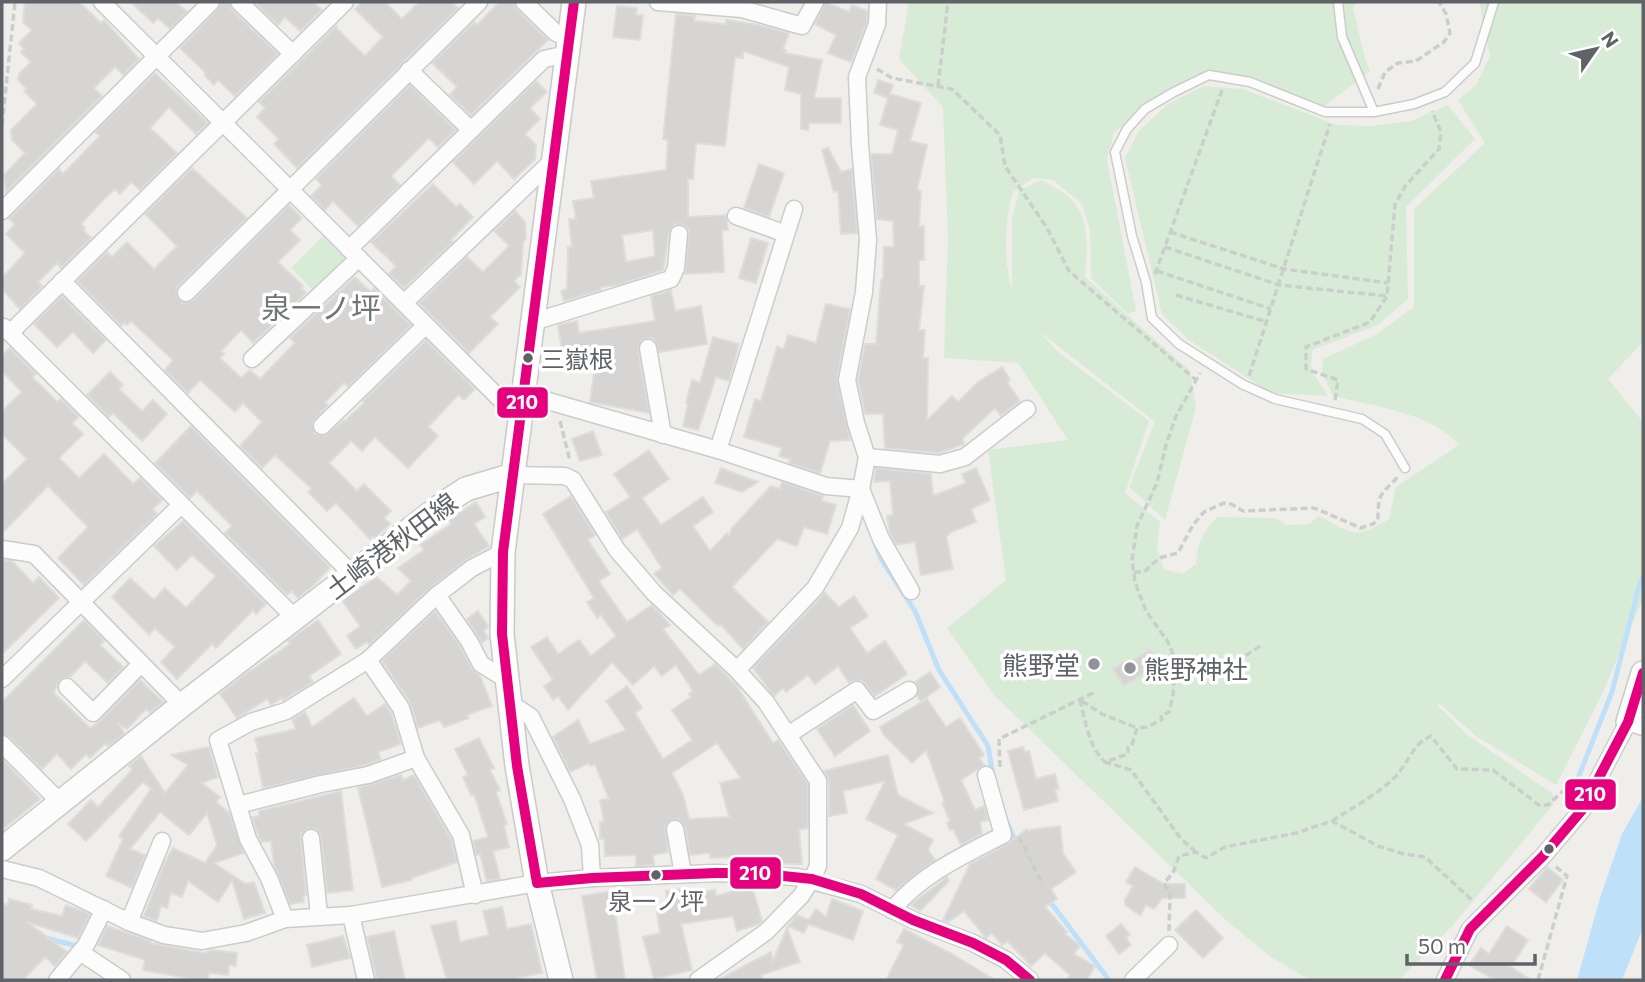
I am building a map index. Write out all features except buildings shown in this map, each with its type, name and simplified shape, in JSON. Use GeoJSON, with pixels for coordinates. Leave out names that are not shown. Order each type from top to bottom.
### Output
{"type":"FeatureCollection","features":[{"type":"Feature","properties":{"kind":"main road"},"geometry":{"type":"LineString","coordinates":[[561,980],[537,883],[517,766],[502,634],[503,552],[574,2]]}},
{"type":"Feature","properties":{"kind":"main road","name":"土崎港秋田線"},"geometry":{"type":"LineString","coordinates":[[2,849],[59,801],[294,617],[353,575],[443,504],[466,489],[513,475]]}},
{"type":"Feature","properties":{"kind":"main road"},"geometry":{"type":"LineString","coordinates":[[1635,724],[1643,673]]}},
{"type":"Feature","properties":{"kind":"street"},"geometry":{"type":"LineString","coordinates":[[102,2],[521,420]]}},
{"type":"Feature","properties":{"kind":"street"},"geometry":{"type":"LineString","coordinates":[[2,211],[211,2]]}},
{"type":"Feature","properties":{"kind":"street"},"geometry":{"type":"LineString","coordinates":[[239,2],[293,54]]}},
{"type":"Feature","properties":{"kind":"street"},"geometry":{"type":"LineString","coordinates":[[294,617],[6,329],[62,281],[345,2]]}},
{"type":"Feature","properties":{"kind":"street"},"geometry":{"type":"LineString","coordinates":[[187,293],[479,2]]}},
{"type":"Feature","properties":{"kind":"street"},"geometry":{"type":"LineString","coordinates":[[252,359],[471,130],[544,59],[568,46],[524,2]]}},
{"type":"Feature","properties":{"kind":"street"},"geometry":{"type":"LineString","coordinates":[[658,2],[742,9],[802,26],[815,2]]}},
{"type":"Feature","properties":{"kind":"street"},"geometry":{"type":"LineString","coordinates":[[737,670],[815,588],[850,528],[861,489],[867,457],[856,423],[848,380],[864,292],[868,240],[857,77],[877,24],[878,2]]}},
{"type":"Feature","properties":{"kind":"street"},"geometry":{"type":"LineString","coordinates":[[409,70],[471,130]]}},
{"type":"Feature","properties":{"kind":"street"},"geometry":{"type":"LineString","coordinates":[[404,303],[553,160]]}},
{"type":"Feature","properties":{"kind":"street"},"geometry":{"type":"LineString","coordinates":[[718,450],[794,209]]}},
{"type":"Feature","properties":{"kind":"street"},"geometry":{"type":"LineString","coordinates":[[736,216],[786,234]]}},
{"type":"Feature","properties":{"kind":"street"},"geometry":{"type":"LineString","coordinates":[[533,322],[671,279],[676,268],[679,234]]}},
{"type":"Feature","properties":{"kind":"street"},"geometry":{"type":"LineString","coordinates":[[62,281],[353,575]]}},
{"type":"Feature","properties":{"kind":"street"},"geometry":{"type":"LineString","coordinates":[[321,426],[425,326]]}},
{"type":"Feature","properties":{"kind":"street"},"geometry":{"type":"LineString","coordinates":[[648,348],[663,435]]}},
{"type":"Feature","properties":{"kind":"street"},"geometry":{"type":"LineString","coordinates":[[524,394],[718,450],[826,486],[861,489]]}},
{"type":"Feature","properties":{"kind":"street"},"geometry":{"type":"LineString","coordinates":[[867,457],[940,464],[965,457],[1027,409]]}},
{"type":"Feature","properties":{"kind":"street"},"geometry":{"type":"LineString","coordinates":[[513,475],[565,476],[573,480],[617,550],[654,593],[737,670],[766,702],[818,781],[818,866],[812,880],[801,896],[766,932],[698,980]]}},
{"type":"Feature","properties":{"kind":"street"},"geometry":{"type":"LineString","coordinates":[[861,489],[881,539],[911,591]]}},
{"type":"Feature","properties":{"kind":"street"},"geometry":{"type":"LineString","coordinates":[[2,679],[181,505]]}},
{"type":"Feature","properties":{"kind":"street"},"geometry":{"type":"LineString","coordinates":[[2,549],[34,554],[182,705]]}},
{"type":"Feature","properties":{"kind":"street"},"geometry":{"type":"LineString","coordinates":[[285,919],[269,878],[248,839],[218,740],[251,722],[286,711],[368,660],[437,595],[472,568],[503,552]]}},
{"type":"Feature","properties":{"kind":"street"},"geometry":{"type":"LineString","coordinates":[[437,595],[469,641],[481,664],[531,717],[572,799],[590,845],[592,878]]}},
{"type":"Feature","properties":{"kind":"street"},"geometry":{"type":"LineString","coordinates":[[368,660],[401,708],[416,758],[461,835],[475,895]]}},
{"type":"Feature","properties":{"kind":"street"},"geometry":{"type":"LineString","coordinates":[[67,687],[93,713],[141,664]]}},
{"type":"Feature","properties":{"kind":"street"},"geometry":{"type":"LineString","coordinates":[[788,735],[858,690],[873,711],[909,690]]}},
{"type":"Feature","properties":{"kind":"street"},"geometry":{"type":"LineString","coordinates":[[1445,980],[1470,929],[1543,856],[1582,810],[1635,724]]}},
{"type":"Feature","properties":{"kind":"street"},"geometry":{"type":"LineString","coordinates":[[2,744],[59,801]]}},
{"type":"Feature","properties":{"kind":"street"},"geometry":{"type":"LineString","coordinates":[[238,805],[368,775],[416,758]]}},
{"type":"Feature","properties":{"kind":"street"},"geometry":{"type":"LineString","coordinates":[[892,909],[908,890],[938,870],[1003,835],[986,775]]}},
{"type":"Feature","properties":{"kind":"street"},"geometry":{"type":"LineString","coordinates":[[676,829],[683,874]]}},
{"type":"Feature","properties":{"kind":"street"},"geometry":{"type":"LineString","coordinates":[[311,838],[319,915]]}},
{"type":"Feature","properties":{"kind":"street"},"geometry":{"type":"LineString","coordinates":[[129,922],[162,841]]}},
{"type":"Feature","properties":{"kind":"street"},"geometry":{"type":"LineString","coordinates":[[2,869],[39,878],[129,922],[164,935],[202,941],[246,933],[285,919],[351,915],[537,883],[592,878],[754,873],[812,880],[860,894],[1006,960],[1030,980]]}},
{"type":"Feature","properties":{"kind":"street"},"geometry":{"type":"LineString","coordinates":[[57,980],[80,952],[104,909]]}},
{"type":"Feature","properties":{"kind":"street"},"geometry":{"type":"LineString","coordinates":[[351,915],[366,980]]}},
{"type":"Feature","properties":{"kind":"street"},"geometry":{"type":"LineString","coordinates":[[1133,980],[1166,947]]}},
{"type":"Feature","properties":{"kind":"street"},"geometry":{"type":"LineString","coordinates":[[80,952],[122,980]]}},
{"type":"Feature","properties":{"kind":"lane"},"geometry":{"type":"LineString","coordinates":[[1338,2],[1342,37],[1374,112]]}},
{"type":"Feature","properties":{"kind":"lane"},"geometry":{"type":"LineString","coordinates":[[1405,468],[1385,434],[1362,419],[1275,399],[1246,386],[1179,344],[1152,318],[1115,152],[1127,129],[1145,109],[1209,75],[1250,82],[1325,112],[1374,112],[1414,104],[1445,92],[1475,63],[1494,2]]}},
{"type":"Feature","properties":{"kind":"path"},"geometry":{"type":"LineString","coordinates":[[2,125],[15,2]]}},
{"type":"Feature","properties":{"kind":"path"},"geometry":{"type":"LineString","coordinates":[[938,86],[948,2]]}},
{"type":"Feature","properties":{"kind":"path"},"geometry":{"type":"LineString","coordinates":[[1374,112],[1378,88],[1385,72],[1398,63],[1416,61],[1444,42],[1450,33],[1446,15],[1439,2]]}},
{"type":"Feature","properties":{"kind":"path"},"geometry":{"type":"LineString","coordinates":[[863,61],[892,78],[952,89],[1000,135],[1005,166],[1047,228],[1069,271],[1196,380]]}},
{"type":"Feature","properties":{"kind":"path"},"geometry":{"type":"LineString","coordinates":[[1147,289],[1165,247],[1226,78]]}},
{"type":"Feature","properties":{"kind":"path"},"geometry":{"type":"LineString","coordinates":[[1334,411],[1338,380],[1306,369],[1306,347],[1370,322],[1387,296],[1395,204],[1406,185],[1439,149],[1441,132],[1426,99]]}},
{"type":"Feature","properties":{"kind":"path"},"geometry":{"type":"LineString","coordinates":[[1246,386],[1335,112]]}},
{"type":"Feature","properties":{"kind":"path"},"geometry":{"type":"LineString","coordinates":[[1170,232],[1284,269],[1388,283]]}},
{"type":"Feature","properties":{"kind":"path"},"geometry":{"type":"LineString","coordinates":[[1165,247],[1279,285],[1387,296]]}},
{"type":"Feature","properties":{"kind":"path"},"geometry":{"type":"LineString","coordinates":[[1156,271],[1271,309]]}},
{"type":"Feature","properties":{"kind":"path"},"geometry":{"type":"LineString","coordinates":[[1176,295],[1267,322]]}},
{"type":"Feature","properties":{"kind":"path"},"geometry":{"type":"LineString","coordinates":[[1080,699],[1102,714],[1137,728],[1162,720],[1161,716],[1168,712],[1173,695],[1175,659],[1168,642],[1146,611],[1135,582],[1132,560],[1138,526],[1157,483],[1176,416],[1209,363]]}},
{"type":"Feature","properties":{"kind":"path"},"geometry":{"type":"LineString","coordinates":[[558,403],[573,480]]}},
{"type":"Feature","properties":{"kind":"path"},"geometry":{"type":"LineString","coordinates":[[1133,572],[1144,572],[1159,558],[1178,553],[1193,525],[1204,512],[1224,503],[1242,511],[1325,511],[1361,528],[1378,520],[1377,501],[1393,482]]}},
{"type":"Feature","properties":{"kind":"path"},"geometry":{"type":"LineString","coordinates":[[1175,659],[1215,667],[1238,662],[1262,645]]}},
{"type":"Feature","properties":{"kind":"path"},"geometry":{"type":"LineString","coordinates":[[1006,736],[1095,692]]}},
{"type":"Feature","properties":{"kind":"path"},"geometry":{"type":"LineString","coordinates":[[1080,699],[1090,738],[1100,758],[1131,770],[1181,839],[1206,858],[1226,847],[1296,833],[1332,821],[1397,775],[1410,753],[1431,736],[1457,769],[1493,770],[1539,805],[1548,805],[1563,791]]}},
{"type":"Feature","properties":{"kind":"path"},"geometry":{"type":"LineString","coordinates":[[1105,762],[1128,754],[1128,747],[1132,745],[1137,728]]}},
{"type":"Feature","properties":{"kind":"path"},"geometry":{"type":"LineString","coordinates":[[1332,821],[1378,846],[1425,857],[1474,902]]}},
{"type":"Feature","properties":{"kind":"path"},"geometry":{"type":"LineString","coordinates":[[1014,828],[1043,885]]}},
{"type":"Feature","properties":{"kind":"path"},"geometry":{"type":"LineString","coordinates":[[1166,947],[1171,911],[1170,895],[1164,883],[1173,873],[1179,856],[1196,852]]}},
{"type":"Feature","properties":{"kind":"path"},"geometry":{"type":"LineString","coordinates":[[1538,980],[1567,876],[1543,856]]}},
{"type":"Feature","properties":{"kind":"green space"},"geometry":{"type":"Polygon","coordinates":[[[909,2],[1357,2],[1353,8],[1370,71],[1324,106],[1263,83],[1220,72],[1193,76],[1143,108],[1114,133],[1107,159],[1136,311],[1128,314],[1091,278],[1090,230],[1082,204],[1053,180],[1033,178],[1013,192],[1006,240],[1007,266],[1012,288],[1012,220],[1019,190],[1042,180],[1067,195],[1081,215],[1086,235],[1085,277],[1190,371],[1196,407],[1165,520],[1129,487],[1155,422],[1039,331],[1057,351],[1149,421],[1125,493],[1160,522],[1157,548],[1164,569],[1182,574],[1196,564],[1202,539],[1217,517],[1276,518],[1286,525],[1309,524],[1319,516],[1354,532],[1378,526],[1389,519],[1396,487],[1459,445],[1448,434],[1418,418],[1333,396],[1322,373],[1323,359],[1375,335],[1414,307],[1414,209],[1485,143],[1458,100],[1476,85],[1490,56],[1479,2],[1643,2],[1643,342],[1608,379],[1643,422],[1643,599],[1602,694],[1556,785],[1476,736],[1440,704],[1437,705],[1466,734],[1553,794],[1553,805],[1453,925],[1399,980],[1310,980],[1271,957],[1228,922],[994,695],[947,628],[1006,580],[988,450],[1068,440],[1018,363],[944,358],[948,237],[943,107],[899,59],[909,2]]]}},
{"type":"Feature","properties":{"kind":"green space"},"geometry":{"type":"Polygon","coordinates":[[[1203,86],[1242,89],[1337,125],[1371,126],[1411,121],[1448,105],[1475,139],[1406,207],[1408,299],[1378,325],[1312,350],[1311,370],[1328,396],[1271,393],[1189,340],[1162,314],[1125,158],[1138,132],[1168,104],[1203,86]]]}},
{"type":"Feature","properties":{"kind":"green space"},"geometry":{"type":"Polygon","coordinates":[[[326,233],[351,258],[316,293],[291,268],[326,233]]]}},
{"type":"Feature","properties":{"kind":"water"},"geometry":{"type":"Polygon","coordinates":[[[1643,797],[1643,928],[1622,980],[1577,980],[1600,898],[1622,834],[1643,797]]]}},
{"type":"Feature","properties":{"kind":"waterway"},"geometry":{"type":"LineString","coordinates":[[875,543],[881,559],[915,611],[939,670],[988,746],[993,776]]}},
{"type":"Feature","properties":{"kind":"waterway"},"geometry":{"type":"LineString","coordinates":[[1567,806],[1612,692],[1643,577]]}},
{"type":"Feature","properties":{"kind":"waterway"},"geometry":{"type":"LineString","coordinates":[[1007,822],[1017,845]]}},
{"type":"Feature","properties":{"kind":"waterway"},"geometry":{"type":"LineString","coordinates":[[1048,899],[1109,980]]}},
{"type":"Feature","properties":{"kind":"waterway"},"geometry":{"type":"LineString","coordinates":[[46,938],[77,946]]}},
{"type":"Feature","properties":{"kind":"transit line","name":"210"},"geometry":{"type":"LineString","coordinates":[[574,2],[503,552],[502,634],[517,766],[537,883],[716,873],[754,873],[812,879],[861,894],[913,920],[973,943],[1006,960],[1030,980]]}},
{"type":"Feature","properties":{"kind":"transit line","name":"210"},"geometry":{"type":"LineString","coordinates":[[1445,980],[1470,929],[1543,856],[1582,810],[1628,722],[1643,673]]}},
{"type":"Feature","properties":{"kind":"place","name":"三嶽根"},"geometry":{"type":"Point","coordinates":[528,358]}},
{"type":"Feature","properties":{"kind":"place","name":"熊野堂"},"geometry":{"type":"Point","coordinates":[1094,664]}},
{"type":"Feature","properties":{"kind":"place","name":"熊野神社"},"geometry":{"type":"Point","coordinates":[1130,668]}},
{"type":"Feature","properties":{"kind":"place","name":"泉一ノ坪"},"geometry":{"type":"Point","coordinates":[656,875]}},
{"type":"Feature","properties":{"kind":"district","name":"泉一ノ坪"},"geometry":{"type":"Point","coordinates":[321,306]}}]}
